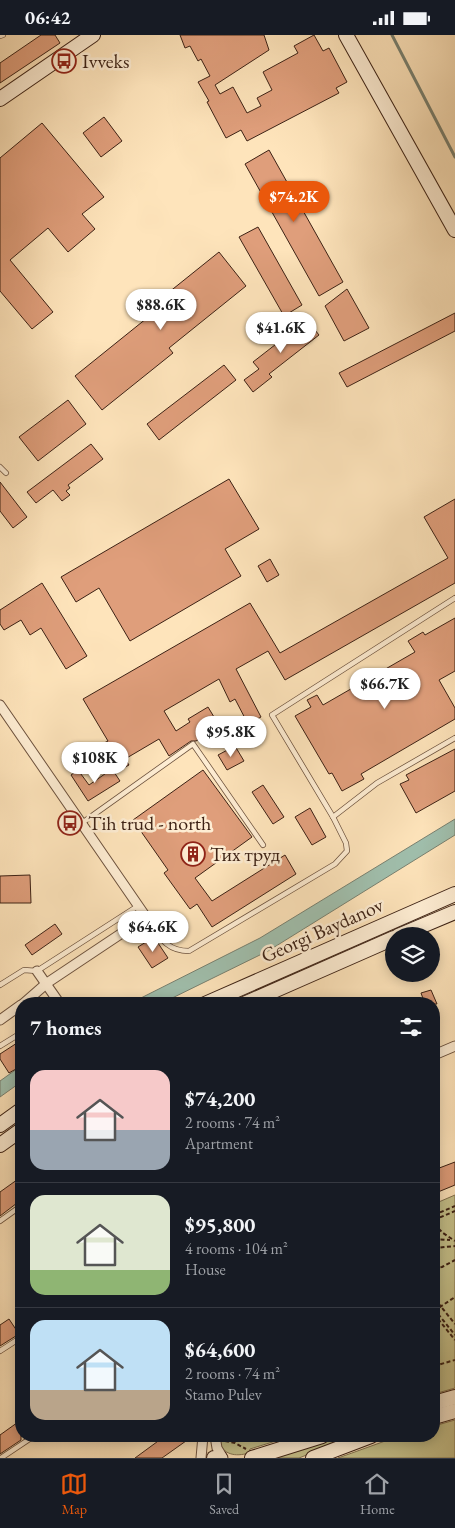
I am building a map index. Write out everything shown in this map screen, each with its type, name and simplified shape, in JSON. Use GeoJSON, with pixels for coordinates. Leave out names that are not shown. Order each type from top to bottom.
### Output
{"type":"FeatureCollection","features":[{"type":"Feature","properties":{"kind":"main road"},"geometry":{"type":"LineString","coordinates":[[0,99],[93,35]]}},
{"type":"Feature","properties":{"kind":"main road"},"geometry":{"type":"LineString","coordinates":[[346,35],[455,230]]}},
{"type":"Feature","properties":{"kind":"main road","name":"Georgi Baydanov"},"geometry":{"type":"LineString","coordinates":[[221,997],[455,894]]}},
{"type":"Feature","properties":{"kind":"main road","name":"Georgi Baydanov"},"geometry":{"type":"LineString","coordinates":[[419,927],[455,912]]}},
{"type":"Feature","properties":{"kind":"main road","name":"Georgi Baydanov"},"geometry":{"type":"LineString","coordinates":[[260,997],[385,942]]}},
{"type":"Feature","properties":{"kind":"main road"},"geometry":{"type":"LineString","coordinates":[[0,1125],[15,1114]]}},
{"type":"Feature","properties":{"kind":"main road"},"geometry":{"type":"LineString","coordinates":[[0,1145],[15,1134]]}},
{"type":"Feature","properties":{"kind":"main road"},"geometry":{"type":"LineString","coordinates":[[440,1401],[455,1397]]}},
{"type":"Feature","properties":{"kind":"main road"},"geometry":{"type":"LineString","coordinates":[[440,1415],[455,1411]]}},
{"type":"Feature","properties":{"kind":"main road"},"geometry":{"type":"LineString","coordinates":[[250,1453],[297,1442]]}},
{"type":"Feature","properties":{"kind":"main road"},"geometry":{"type":"LineString","coordinates":[[313,1458],[354,1442]]}},
{"type":"Feature","properties":{"kind":"main road"},"geometry":{"type":"LineString","coordinates":[[214,1458],[222,1458]]}},
{"type":"Feature","properties":{"kind":"street"},"geometry":{"type":"LineString","coordinates":[[0,705],[146,917],[47,983],[30,997]]}},
{"type":"Feature","properties":{"kind":"street"},"geometry":{"type":"LineString","coordinates":[[37,971],[56,997]]}},
{"type":"Feature","properties":{"kind":"street"},"geometry":{"type":"LineString","coordinates":[[0,1020],[15,1009]]}},
{"type":"Feature","properties":{"kind":"street"},"geometry":{"type":"LineString","coordinates":[[440,1052],[455,1046]]}},
{"type":"Feature","properties":{"kind":"street"},"geometry":{"type":"LineString","coordinates":[[201,1458],[202,1442]]}},
{"type":"Feature","properties":{"kind":"street"},"geometry":{"type":"LineString","coordinates":[[218,1442],[217,1447],[222,1458]]}},
{"type":"Feature","properties":{"kind":"lane"},"geometry":{"type":"LineString","coordinates":[[0,467],[6,473]]}},
{"type":"Feature","properties":{"kind":"lane"},"geometry":{"type":"LineString","coordinates":[[146,917],[168,946],[179,951],[189,951],[335,864],[343,857],[347,851],[346,843],[333,817],[272,715],[455,598]]}},
{"type":"Feature","properties":{"kind":"lane"},"geometry":{"type":"LineString","coordinates":[[333,817],[390,774],[455,738]]}},
{"type":"Feature","properties":{"kind":"lane"},"geometry":{"type":"LineString","coordinates":[[82,823],[193,744],[263,845]]}},
{"type":"Feature","properties":{"kind":"lane"},"geometry":{"type":"LineString","coordinates":[[0,985],[24,969],[37,971],[139,905]]}},
{"type":"Feature","properties":{"kind":"lane"},"geometry":{"type":"LineString","coordinates":[[0,1046],[15,1037]]}},
{"type":"Feature","properties":{"kind":"lane"},"geometry":{"type":"LineString","coordinates":[[0,1221],[15,1210]]}},
{"type":"Feature","properties":{"kind":"lane"},"geometry":{"type":"LineString","coordinates":[[0,1351],[15,1341]]}},
{"type":"Feature","properties":{"kind":"lane"},"geometry":{"type":"LineString","coordinates":[[1,1458],[25,1442]]}},
{"type":"Feature","properties":{"kind":"path"},"geometry":{"type":"LineString","coordinates":[[440,1212],[455,1206]]}},
{"type":"Feature","properties":{"kind":"path"},"geometry":{"type":"LineString","coordinates":[[440,1217],[455,1211]]}},
{"type":"Feature","properties":{"kind":"path"},"geometry":{"type":"LineString","coordinates":[[440,1230],[454,1241]]}},
{"type":"Feature","properties":{"kind":"path"},"geometry":{"type":"LineString","coordinates":[[440,1240],[454,1241]]}},
{"type":"Feature","properties":{"kind":"path"},"geometry":{"type":"LineString","coordinates":[[440,1248],[455,1246]]}},
{"type":"Feature","properties":{"kind":"path"},"geometry":{"type":"LineString","coordinates":[[440,1267],[455,1260]]}},
{"type":"Feature","properties":{"kind":"path"},"geometry":{"type":"LineString","coordinates":[[455,1297],[441,1306],[455,1324]]}},
{"type":"Feature","properties":{"kind":"path"},"geometry":{"type":"LineString","coordinates":[[440,1318],[455,1335]]}},
{"type":"Feature","properties":{"kind":"path"},"geometry":{"type":"LineString","coordinates":[[440,1319],[455,1340]]}},
{"type":"Feature","properties":{"kind":"path"},"geometry":{"type":"LineString","coordinates":[[440,1364],[455,1360]]}},
{"type":"Feature","properties":{"kind":"path"},"geometry":{"type":"LineString","coordinates":[[231,1442],[250,1453]]}},
{"type":"Feature","properties":{"kind":"shaded area"},"geometry":{"type":"Polygon","coordinates":[[[455,819],[455,835],[268,951],[174,997],[143,997],[260,938],[455,819]]]}},
{"type":"Feature","properties":{"kind":"shaded area"},"geometry":{"type":"Polygon","coordinates":[[[15,1070],[15,1086],[0,1097],[0,1081],[15,1070]]]}},
{"type":"Feature","properties":{"kind":"shaded area"},"geometry":{"type":"Polygon","coordinates":[[[455,1195],[455,1388],[440,1392],[440,1201],[455,1195]]]}},
{"type":"Feature","properties":{"kind":"shaded area"},"geometry":{"type":"Polygon","coordinates":[[[455,1420],[455,1458],[338,1458],[382,1442],[440,1442],[440,1424],[455,1420]]]}},
{"type":"Feature","properties":{"kind":"shaded area"},"geometry":{"type":"Polygon","coordinates":[[[219,1442],[273,1442],[250,1449],[249,1453],[239,1455],[226,1452],[219,1442]]]}},
{"type":"Feature","properties":{"kind":"shaded area"},"geometry":{"type":"Polygon","coordinates":[[[320,1442],[339,1442],[299,1458],[269,1458],[320,1442]]]}},
{"type":"Feature","properties":{"kind":"building"},"geometry":{"type":"Polygon","coordinates":[[[41,35],[55,35],[60,43],[0,83],[0,63],[41,35]]]}},
{"type":"Feature","properties":{"kind":"building"},"geometry":{"type":"Polygon","coordinates":[[[180,35],[264,35],[269,50],[215,85],[220,94],[233,87],[247,113],[261,106],[257,98],[272,90],[263,72],[298,53],[294,46],[314,35],[323,51],[329,48],[347,82],[336,88],[339,93],[247,141],[241,130],[226,138],[198,82],[210,76],[201,59],[198,61],[190,46],[185,48],[180,35]]]}},
{"type":"Feature","properties":{"kind":"building"},"geometry":{"type":"Polygon","coordinates":[[[104,117],[122,141],[101,157],[83,133],[104,117]]]}},
{"type":"Feature","properties":{"kind":"building"},"geometry":{"type":"Polygon","coordinates":[[[42,123],[104,197],[82,214],[95,229],[68,252],[48,228],[10,260],[53,312],[32,329],[0,291],[0,158],[42,123]]]}},
{"type":"Feature","properties":{"kind":"building"},"geometry":{"type":"Polygon","coordinates":[[[269,150],[343,282],[319,296],[245,164],[269,150]]]}},
{"type":"Feature","properties":{"kind":"building"},"geometry":{"type":"Polygon","coordinates":[[[258,227],[302,305],[284,316],[239,237],[258,227]]]}},
{"type":"Feature","properties":{"kind":"building"},"geometry":{"type":"Polygon","coordinates":[[[219,252],[246,286],[169,348],[173,353],[102,410],[75,376],[152,314],[148,309],[219,252]]]}},
{"type":"Feature","properties":{"kind":"building"},"geometry":{"type":"Polygon","coordinates":[[[347,289],[369,328],[344,341],[325,306],[347,289]]]}},
{"type":"Feature","properties":{"kind":"building"},"geometry":{"type":"Polygon","coordinates":[[[455,313],[455,331],[347,387],[339,373],[455,313]]]}},
{"type":"Feature","properties":{"kind":"building"},"geometry":{"type":"Polygon","coordinates":[[[307,320],[319,335],[269,374],[272,377],[253,392],[244,380],[259,369],[253,362],[307,320]]]}},
{"type":"Feature","properties":{"kind":"building"},"geometry":{"type":"Polygon","coordinates":[[[224,365],[236,380],[159,440],[147,424],[224,365]]]}},
{"type":"Feature","properties":{"kind":"building"},"geometry":{"type":"Polygon","coordinates":[[[68,400],[86,424],[38,461],[19,437],[68,400]]]}},
{"type":"Feature","properties":{"kind":"building"},"geometry":{"type":"Polygon","coordinates":[[[91,444],[103,459],[68,485],[70,488],[66,491],[70,495],[62,501],[53,490],[36,503],[27,492],[91,444]]]}},
{"type":"Feature","properties":{"kind":"building"},"geometry":{"type":"Polygon","coordinates":[[[229,479],[259,529],[225,549],[241,576],[130,641],[99,588],[76,602],[61,577],[229,479]]]}},
{"type":"Feature","properties":{"kind":"building"},"geometry":{"type":"Polygon","coordinates":[[[0,482],[27,517],[13,528],[0,511],[0,482]]]}},
{"type":"Feature","properties":{"kind":"building"},"geometry":{"type":"Polygon","coordinates":[[[455,499],[455,583],[285,680],[268,651],[236,669],[261,717],[248,724],[235,699],[230,702],[219,679],[164,711],[176,731],[190,722],[188,719],[208,707],[220,727],[196,741],[191,741],[169,756],[159,739],[125,759],[129,765],[118,771],[102,744],[108,741],[83,699],[250,603],[280,653],[448,558],[424,517],[455,499]]]}},
{"type":"Feature","properties":{"kind":"building"},"geometry":{"type":"Polygon","coordinates":[[[270,559],[279,575],[267,582],[258,566],[270,559]]]}},
{"type":"Feature","properties":{"kind":"building"},"geometry":{"type":"Polygon","coordinates":[[[42,583],[87,656],[66,669],[41,628],[30,635],[21,620],[4,630],[0,624],[0,610],[42,583]]]}},
{"type":"Feature","properties":{"kind":"building"},"geometry":{"type":"Polygon","coordinates":[[[455,618],[455,671],[439,680],[455,708],[455,719],[361,774],[364,779],[342,791],[332,773],[329,774],[295,716],[311,707],[307,700],[317,695],[323,705],[415,652],[408,641],[423,632],[425,635],[455,618]]]}},
{"type":"Feature","properties":{"kind":"building"},"geometry":{"type":"Polygon","coordinates":[[[235,746],[244,761],[227,770],[218,755],[235,746]]]}},
{"type":"Feature","properties":{"kind":"building"},"geometry":{"type":"Polygon","coordinates":[[[455,749],[455,791],[416,813],[400,784],[409,780],[406,775],[455,749]]]}},
{"type":"Feature","properties":{"kind":"building"},"geometry":{"type":"Polygon","coordinates":[[[112,769],[120,781],[88,801],[71,775],[78,770],[89,785],[112,769]]]}},
{"type":"Feature","properties":{"kind":"building","name":"Тих труд"},"geometry":{"type":"Polygon","coordinates":[[[203,770],[252,837],[195,878],[212,901],[285,855],[296,874],[212,927],[197,904],[190,909],[164,873],[168,870],[133,820],[203,770]]]}},
{"type":"Feature","properties":{"kind":"building"},"geometry":{"type":"Polygon","coordinates":[[[263,785],[284,817],[273,824],[252,792],[263,785]]]}},
{"type":"Feature","properties":{"kind":"building"},"geometry":{"type":"Polygon","coordinates":[[[310,808],[326,837],[312,845],[295,817],[310,808]]]}},
{"type":"Feature","properties":{"kind":"building"},"geometry":{"type":"Polygon","coordinates":[[[30,875],[31,903],[0,903],[0,876],[30,875]]]}},
{"type":"Feature","properties":{"kind":"building"},"geometry":{"type":"Polygon","coordinates":[[[55,924],[62,934],[32,955],[25,945],[55,924]]]}},
{"type":"Feature","properties":{"kind":"building"},"geometry":{"type":"Polygon","coordinates":[[[154,937],[168,958],[152,968],[138,947],[154,937]]]}},
{"type":"Feature","properties":{"kind":"building"},"geometry":{"type":"Polygon","coordinates":[[[431,990],[434,997],[422,997],[421,993],[431,990]]]}},
{"type":"Feature","properties":{"kind":"building"},"geometry":{"type":"Polygon","coordinates":[[[15,1044],[15,1070],[9,1073],[0,1059],[0,1054],[15,1044]]]}},
{"type":"Feature","properties":{"kind":"building"},"geometry":{"type":"Polygon","coordinates":[[[455,1162],[455,1185],[440,1191],[440,1168],[455,1162]]]}},
{"type":"Feature","properties":{"kind":"building"},"geometry":{"type":"Polygon","coordinates":[[[15,1181],[15,1205],[0,1216],[0,1192],[15,1181]]]}},
{"type":"Feature","properties":{"kind":"building"},"geometry":{"type":"Polygon","coordinates":[[[9,1319],[15,1328],[15,1337],[0,1346],[0,1325],[9,1319]]]}},
{"type":"Feature","properties":{"kind":"building"},"geometry":{"type":"Polygon","coordinates":[[[15,1424],[15,1442],[18,1442],[0,1454],[0,1435],[15,1424]]]}},
{"type":"Feature","properties":{"kind":"building"},"geometry":{"type":"Polygon","coordinates":[[[157,1442],[185,1442],[162,1458],[135,1458],[157,1442]]]}},
{"type":"Feature","properties":{"kind":"waterway"},"geometry":{"type":"LineString","coordinates":[[392,35],[455,157]]}},
{"type":"Feature","properties":{"kind":"place","name":"Ivveks"},"geometry":{"type":"Point","coordinates":[64,61]}},
{"type":"Feature","properties":{"kind":"place","name":"Tih trud - north"},"geometry":{"type":"Point","coordinates":[70,823]}},
{"type":"Feature","properties":{"kind":"place","name":"Тих труд"},"geometry":{"type":"Point","coordinates":[193,854]}}]}
